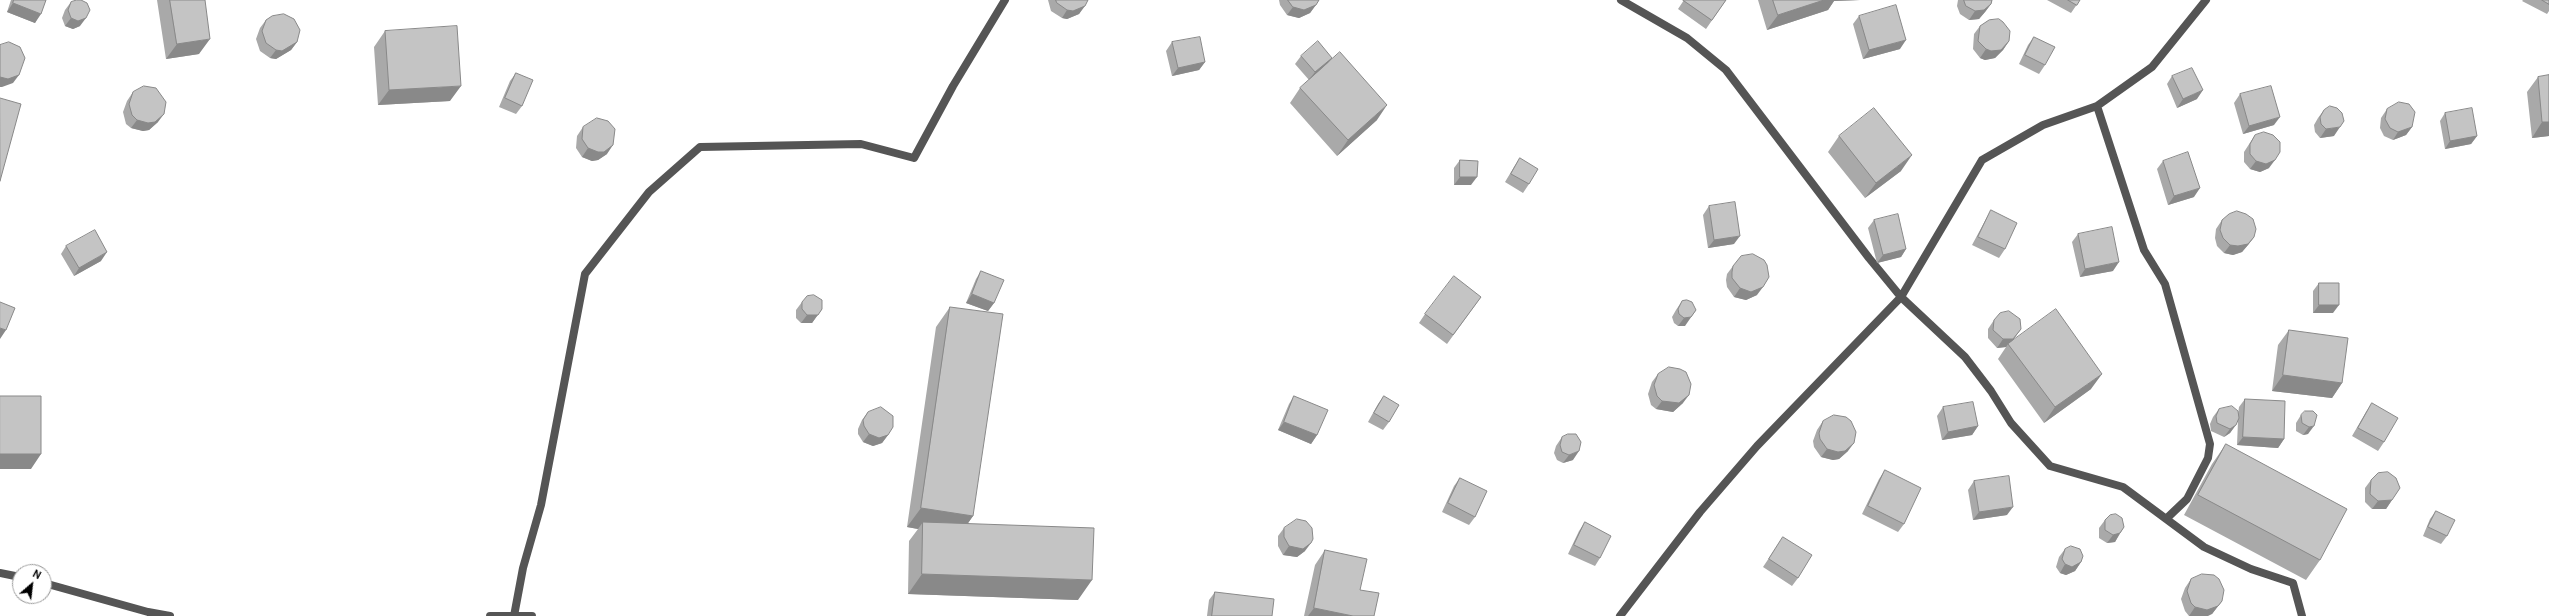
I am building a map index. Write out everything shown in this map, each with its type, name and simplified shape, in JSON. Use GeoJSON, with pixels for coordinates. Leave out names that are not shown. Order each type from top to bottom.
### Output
{"type":"FeatureCollection","features":[{"type":"Feature","properties":{"kind":"street"},"geometry":{"type":"LineString","coordinates":[[514,615],[523,568],[541,505],[585,274],[649,192],[700,147],[861,144],[914,158],[953,86],[1005,0]]}},
{"type":"Feature","properties":{"kind":"street"},"geometry":{"type":"LineString","coordinates":[[1621,0],[1687,38],[1726,70],[1869,258],[1901,297],[1965,357],[1991,391],[2011,423],[2050,466],[2123,487],[2204,547],[2251,570],[2293,583],[2302,616]]}},
{"type":"Feature","properties":{"kind":"street"},"geometry":{"type":"LineString","coordinates":[[1620,616],[1700,512],[1752,452],[1901,297],[1982,160],[2043,125],[2097,106],[2152,67],[2206,0]]}},
{"type":"Feature","properties":{"kind":"street"},"geometry":{"type":"LineString","coordinates":[[2097,106],[2144,250],[2165,284],[2210,444],[2208,458],[2187,499],[2166,519]]}},
{"type":"Feature","properties":{"kind":"street"},"geometry":{"type":"LineString","coordinates":[[0,573],[12,575]]}},
{"type":"Feature","properties":{"kind":"street"},"geometry":{"type":"LineString","coordinates":[[52,585],[148,612],[170,616]]}},
{"type":"Feature","properties":{"kind":"street"},"geometry":{"type":"LineString","coordinates":[[490,616],[532,616]]}},
{"type":"Feature","properties":{"kind":"building"},"geometry":{"type":"Polygon","coordinates":[[[14,0],[46,0],[41,14],[13,3],[14,0]]]}},
{"type":"Feature","properties":{"kind":"building"},"geometry":{"type":"Polygon","coordinates":[[[77,0],[87,3],[90,10],[86,18],[78,21],[71,18],[68,10],[71,2],[77,0]]]}},
{"type":"Feature","properties":{"kind":"building"},"geometry":{"type":"Polygon","coordinates":[[[170,0],[205,0],[210,39],[177,44],[170,0]]]}},
{"type":"Feature","properties":{"kind":"building"},"geometry":{"type":"Polygon","coordinates":[[[1056,0],[1088,0],[1085,6],[1073,11],[1067,10],[1057,3],[1056,0]]]}},
{"type":"Feature","properties":{"kind":"building"},"geometry":{"type":"Polygon","coordinates":[[[1288,0],[1319,0],[1316,5],[1304,10],[1293,7],[1288,0]]]}},
{"type":"Feature","properties":{"kind":"building"},"geometry":{"type":"Polygon","coordinates":[[[1683,0],[1726,0],[1712,20],[1683,0]]]}},
{"type":"Feature","properties":{"kind":"building"},"geometry":{"type":"Polygon","coordinates":[[[1773,0],[1824,0],[1778,15],[1773,0]]]}},
{"type":"Feature","properties":{"kind":"building"},"geometry":{"type":"Polygon","coordinates":[[[1964,0],[1992,0],[1991,4],[1984,10],[1975,11],[1966,6],[1964,0]]]}},
{"type":"Feature","properties":{"kind":"building"},"geometry":{"type":"Polygon","coordinates":[[[2068,0],[2080,0],[2077,5],[2068,0]]]}},
{"type":"Feature","properties":{"kind":"building"},"geometry":{"type":"Polygon","coordinates":[[[2542,0],[2549,0],[2549,4],[2542,0]]]}},
{"type":"Feature","properties":{"kind":"building"},"geometry":{"type":"Polygon","coordinates":[[[1896,5],[1906,40],[1869,50],[1859,16],[1896,5]]]}},
{"type":"Feature","properties":{"kind":"building"},"geometry":{"type":"Polygon","coordinates":[[[284,14],[294,19],[300,30],[297,42],[282,51],[276,50],[266,43],[262,31],[266,20],[272,16],[284,14]]]}},
{"type":"Feature","properties":{"kind":"building"},"geometry":{"type":"Polygon","coordinates":[[[1999,19],[2010,31],[2009,41],[2001,50],[1991,51],[1986,49],[1978,41],[1980,26],[1989,20],[1999,19]]]}},
{"type":"Feature","properties":{"kind":"building"},"geometry":{"type":"Polygon","coordinates":[[[457,26],[461,86],[389,90],[385,31],[457,26]]]}},
{"type":"Feature","properties":{"kind":"building"},"geometry":{"type":"Polygon","coordinates":[[[1200,37],[1205,62],[1178,68],[1172,42],[1200,37]]]}},
{"type":"Feature","properties":{"kind":"building"},"geometry":{"type":"Polygon","coordinates":[[[2034,37],[2055,47],[2045,65],[2025,55],[2034,37]]]}},
{"type":"Feature","properties":{"kind":"building"},"geometry":{"type":"Polygon","coordinates":[[[1318,41],[1332,58],[1315,72],[1301,56],[1318,41]]]}},
{"type":"Feature","properties":{"kind":"building"},"geometry":{"type":"Polygon","coordinates":[[[9,42],[20,47],[25,58],[19,75],[8,79],[0,77],[0,45],[9,42]]]}},
{"type":"Feature","properties":{"kind":"building"},"geometry":{"type":"Polygon","coordinates":[[[1340,52],[1387,105],[1348,140],[1300,88],[1340,52]]]}},
{"type":"Feature","properties":{"kind":"building"},"geometry":{"type":"Polygon","coordinates":[[[2192,68],[2203,90],[2183,99],[2172,76],[2192,68]]]}},
{"type":"Feature","properties":{"kind":"building"},"geometry":{"type":"Polygon","coordinates":[[[516,73],[533,80],[522,106],[505,98],[516,73]]]}},
{"type":"Feature","properties":{"kind":"building"},"geometry":{"type":"Polygon","coordinates":[[[2549,75],[2549,122],[2542,122],[2538,77],[2549,75]]]}},
{"type":"Feature","properties":{"kind":"building"},"geometry":{"type":"Polygon","coordinates":[[[144,86],[156,88],[166,102],[164,114],[155,122],[148,123],[137,120],[132,115],[129,104],[133,92],[144,86]]]}},
{"type":"Feature","properties":{"kind":"building"},"geometry":{"type":"Polygon","coordinates":[[[2271,86],[2280,117],[2249,126],[2240,94],[2271,86]]]}},
{"type":"Feature","properties":{"kind":"building"},"geometry":{"type":"Polygon","coordinates":[[[0,98],[21,104],[0,181],[0,98]]]}},
{"type":"Feature","properties":{"kind":"building"},"geometry":{"type":"Polygon","coordinates":[[[2399,102],[2409,104],[2415,112],[2412,127],[2398,132],[2390,128],[2385,119],[2387,109],[2399,102]]]}},
{"type":"Feature","properties":{"kind":"building"},"geometry":{"type":"Polygon","coordinates":[[[2330,106],[2337,108],[2342,113],[2344,121],[2340,127],[2326,129],[2321,124],[2320,117],[2324,110],[2330,106]]]}},
{"type":"Feature","properties":{"kind":"building"},"geometry":{"type":"Polygon","coordinates":[[[1874,108],[1912,155],[1876,183],[1839,136],[1874,108]]]}},
{"type":"Feature","properties":{"kind":"building"},"geometry":{"type":"Polygon","coordinates":[[[2472,108],[2477,136],[2450,141],[2445,113],[2472,108]]]}},
{"type":"Feature","properties":{"kind":"building"},"geometry":{"type":"Polygon","coordinates":[[[597,118],[608,121],[615,129],[613,145],[604,152],[598,152],[588,148],[582,139],[583,127],[597,118]]]}},
{"type":"Feature","properties":{"kind":"building"},"geometry":{"type":"Polygon","coordinates":[[[2264,132],[2273,135],[2280,142],[2280,152],[2275,160],[2266,164],[2256,161],[2250,154],[2250,144],[2255,135],[2264,132]]]}},
{"type":"Feature","properties":{"kind":"building"},"geometry":{"type":"Polygon","coordinates":[[[2188,152],[2200,188],[2174,196],[2163,161],[2188,152]]]}},
{"type":"Feature","properties":{"kind":"building"},"geometry":{"type":"Polygon","coordinates":[[[1520,158],[1538,169],[1529,184],[1511,174],[1520,158]]]}},
{"type":"Feature","properties":{"kind":"building"},"geometry":{"type":"Polygon","coordinates":[[[1460,160],[1478,161],[1477,177],[1460,177],[1460,160]]]}},
{"type":"Feature","properties":{"kind":"building"},"geometry":{"type":"Polygon","coordinates":[[[1735,202],[1740,236],[1714,240],[1709,206],[1735,202]]]}},
{"type":"Feature","properties":{"kind":"building"},"geometry":{"type":"Polygon","coordinates":[[[1991,210],[2017,223],[2005,249],[1978,237],[1991,210]]]}},
{"type":"Feature","properties":{"kind":"building"},"geometry":{"type":"Polygon","coordinates":[[[2237,211],[2246,214],[2253,219],[2256,229],[2254,237],[2248,244],[2238,246],[2230,245],[2223,238],[2220,230],[2222,220],[2229,214],[2237,211]]]}},
{"type":"Feature","properties":{"kind":"building"},"geometry":{"type":"Polygon","coordinates":[[[1898,214],[1906,249],[1883,255],[1874,220],[1898,214]]]}},
{"type":"Feature","properties":{"kind":"building"},"geometry":{"type":"Polygon","coordinates":[[[2112,227],[2119,262],[2085,269],[2078,234],[2112,227]]]}},
{"type":"Feature","properties":{"kind":"building"},"geometry":{"type":"Polygon","coordinates":[[[95,230],[107,252],[79,268],[66,246],[95,230]]]}},
{"type":"Feature","properties":{"kind":"building"},"geometry":{"type":"Polygon","coordinates":[[[1753,254],[1764,260],[1767,265],[1769,277],[1763,287],[1751,292],[1740,288],[1732,278],[1732,272],[1733,266],[1741,256],[1753,254]]]}},
{"type":"Feature","properties":{"kind":"building"},"geometry":{"type":"Polygon","coordinates":[[[981,271],[1004,280],[994,303],[972,294],[981,271]]]}},
{"type":"Feature","properties":{"kind":"building"},"geometry":{"type":"Polygon","coordinates":[[[1454,276],[1481,297],[1453,335],[1425,314],[1454,276]]]}},
{"type":"Feature","properties":{"kind":"building"},"geometry":{"type":"Polygon","coordinates":[[[2319,283],[2339,283],[2339,305],[2319,305],[2319,283]]]}},
{"type":"Feature","properties":{"kind":"building"},"geometry":{"type":"Polygon","coordinates":[[[814,295],[822,300],[822,309],[818,315],[807,315],[802,309],[802,302],[807,296],[814,295]]]}},
{"type":"Feature","properties":{"kind":"building"},"geometry":{"type":"Polygon","coordinates":[[[1687,300],[1692,302],[1696,310],[1691,317],[1684,318],[1679,314],[1678,309],[1682,301],[1687,300]]]}},
{"type":"Feature","properties":{"kind":"building"},"geometry":{"type":"Polygon","coordinates":[[[0,302],[15,308],[6,330],[0,328],[0,302]]]}},
{"type":"Feature","properties":{"kind":"building"},"geometry":{"type":"Polygon","coordinates":[[[950,307],[1003,314],[973,516],[921,508],[950,307]]]}},
{"type":"Feature","properties":{"kind":"building"},"geometry":{"type":"Polygon","coordinates":[[[2056,309],[2102,374],[2055,407],[2008,344],[2056,309]]]}},
{"type":"Feature","properties":{"kind":"building"},"geometry":{"type":"Polygon","coordinates":[[[2009,311],[2020,319],[2021,329],[2013,339],[2003,339],[1993,330],[1994,320],[2000,313],[2009,311]]]}},
{"type":"Feature","properties":{"kind":"building"},"geometry":{"type":"Polygon","coordinates":[[[2289,330],[2348,338],[2342,383],[2283,375],[2289,330]]]}},
{"type":"Feature","properties":{"kind":"building"},"geometry":{"type":"Polygon","coordinates":[[[1669,367],[1686,372],[1691,384],[1689,395],[1679,403],[1662,401],[1657,396],[1654,385],[1658,374],[1669,367]]]}},
{"type":"Feature","properties":{"kind":"building"},"geometry":{"type":"Polygon","coordinates":[[[0,396],[41,396],[41,454],[0,454],[0,396]]]}},
{"type":"Feature","properties":{"kind":"building"},"geometry":{"type":"Polygon","coordinates":[[[1294,396],[1328,410],[1317,435],[1284,422],[1294,396]]]}},
{"type":"Feature","properties":{"kind":"building"},"geometry":{"type":"Polygon","coordinates":[[[1384,396],[1399,405],[1389,422],[1374,413],[1384,396]]]}},
{"type":"Feature","properties":{"kind":"building"},"geometry":{"type":"Polygon","coordinates":[[[2245,399],[2285,401],[2284,439],[2243,437],[2245,399]]]}},
{"type":"Feature","properties":{"kind":"building"},"geometry":{"type":"Polygon","coordinates":[[[1973,402],[1978,426],[1948,432],[1943,407],[1973,402]]]}},
{"type":"Feature","properties":{"kind":"building"},"geometry":{"type":"Polygon","coordinates":[[[2372,403],[2398,418],[2384,442],[2358,428],[2372,403]]]}},
{"type":"Feature","properties":{"kind":"building"},"geometry":{"type":"Polygon","coordinates":[[[2232,406],[2238,411],[2239,418],[2236,425],[2230,429],[2217,423],[2216,416],[2219,409],[2232,406]]]}},
{"type":"Feature","properties":{"kind":"building"},"geometry":{"type":"Polygon","coordinates":[[[881,407],[893,416],[893,427],[888,435],[879,438],[869,434],[864,426],[863,420],[868,412],[881,407]]]}},
{"type":"Feature","properties":{"kind":"building"},"geometry":{"type":"Polygon","coordinates":[[[2305,411],[2313,411],[2317,415],[2314,426],[2309,427],[2302,423],[2301,415],[2305,411]]]}},
{"type":"Feature","properties":{"kind":"building"},"geometry":{"type":"Polygon","coordinates":[[[1834,415],[1846,417],[1851,421],[1856,432],[1854,443],[1845,451],[1838,452],[1827,449],[1820,439],[1819,433],[1823,421],[1834,415]]]}},
{"type":"Feature","properties":{"kind":"building"},"geometry":{"type":"Polygon","coordinates":[[[1568,434],[1576,434],[1581,442],[1579,451],[1569,455],[1562,452],[1560,445],[1562,437],[1568,434]]]}},
{"type":"Feature","properties":{"kind":"building"},"geometry":{"type":"Polygon","coordinates":[[[2226,444],[2347,509],[2320,560],[2198,495],[2226,444]]]}},
{"type":"Feature","properties":{"kind":"building"},"geometry":{"type":"Polygon","coordinates":[[[1885,470],[1921,488],[1904,524],[1868,506],[1885,470]]]}},
{"type":"Feature","properties":{"kind":"building"},"geometry":{"type":"Polygon","coordinates":[[[2388,472],[2396,478],[2400,488],[2392,500],[2378,501],[2370,494],[2371,480],[2378,473],[2388,472]]]}},
{"type":"Feature","properties":{"kind":"building"},"geometry":{"type":"Polygon","coordinates":[[[2009,476],[2013,507],[1979,512],[1974,481],[2009,476]]]}},
{"type":"Feature","properties":{"kind":"building"},"geometry":{"type":"Polygon","coordinates":[[[1460,478],[1487,491],[1475,517],[1448,503],[1460,478]]]}},
{"type":"Feature","properties":{"kind":"building"},"geometry":{"type":"Polygon","coordinates":[[[2436,511],[2455,520],[2447,536],[2428,527],[2436,511]]]}},
{"type":"Feature","properties":{"kind":"building"},"geometry":{"type":"Polygon","coordinates":[[[2116,514],[2122,518],[2124,527],[2120,533],[2113,535],[2105,530],[2105,520],[2110,515],[2116,514]]]}},
{"type":"Feature","properties":{"kind":"building"},"geometry":{"type":"Polygon","coordinates":[[[1297,519],[1306,521],[1312,528],[1313,539],[1311,543],[1303,549],[1289,546],[1284,537],[1284,528],[1297,519]]]}},
{"type":"Feature","properties":{"kind":"building"},"geometry":{"type":"Polygon","coordinates":[[[923,522],[1094,528],[1092,580],[922,574],[923,522]]]}},
{"type":"Feature","properties":{"kind":"building"},"geometry":{"type":"Polygon","coordinates":[[[1585,522],[1611,536],[1600,558],[1574,545],[1585,522]]]}},
{"type":"Feature","properties":{"kind":"building"},"geometry":{"type":"Polygon","coordinates":[[[1783,537],[1812,555],[1798,578],[1769,559],[1783,537]]]}},
{"type":"Feature","properties":{"kind":"building"},"geometry":{"type":"Polygon","coordinates":[[[2071,546],[2080,549],[2083,556],[2081,562],[2072,567],[2065,564],[2062,559],[2065,549],[2071,546]]]}},
{"type":"Feature","properties":{"kind":"building"},"geometry":{"type":"Polygon","coordinates":[[[1325,550],[1367,559],[1360,590],[1379,593],[1374,616],[1353,616],[1314,608],[1325,550]]]}},
{"type":"Feature","properties":{"kind":"building"},"geometry":{"type":"Polygon","coordinates":[[[2202,574],[2214,575],[2219,579],[2224,590],[2222,601],[2218,606],[2207,610],[2195,607],[2191,603],[2187,591],[2191,579],[2202,574]]]}},
{"type":"Feature","properties":{"kind":"building"},"geometry":{"type":"Polygon","coordinates":[[[1215,592],[1274,599],[1272,616],[1212,616],[1215,592]]]}}]}
